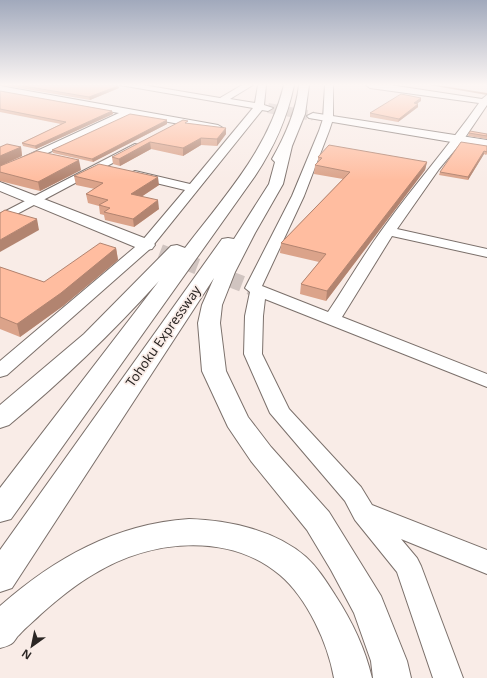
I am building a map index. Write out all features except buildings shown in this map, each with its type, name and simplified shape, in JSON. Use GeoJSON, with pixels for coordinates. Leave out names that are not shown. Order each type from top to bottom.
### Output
{"type":"FeatureCollection","features":[{"type":"Feature","properties":{"kind":"main road","name":"Tohoku Expressway"},"geometry":{"type":"LineString","coordinates":[[0,510],[212,225],[248,178],[277,145],[282,117]]}},
{"type":"Feature","properties":{"kind":"main road","name":"Tohoku Expressway"},"geometry":{"type":"LineString","coordinates":[[0,577],[128,387],[236,232],[277,145],[294,117]]}},
{"type":"Feature","properties":{"kind":"main road"},"geometry":{"type":"LineString","coordinates":[[318,117],[487,144]]}},
{"type":"Feature","properties":{"kind":"main road"},"geometry":{"type":"LineString","coordinates":[[0,419],[48,378],[140,292],[202,222],[277,145]]}},
{"type":"Feature","properties":{"kind":"main road"},"geometry":{"type":"LineString","coordinates":[[277,145],[276,184],[236,252],[212,305],[209,323],[214,371],[237,421],[261,454],[318,521],[370,607],[389,661],[392,678]]}},
{"type":"Feature","properties":{"kind":"main road"},"geometry":{"type":"LineString","coordinates":[[0,186],[153,248]]}},
{"type":"Feature","properties":{"kind":"main road"},"geometry":{"type":"LineString","coordinates":[[0,632],[5,624],[51,583],[113,548],[142,538],[192,530],[237,538],[257,545],[294,567],[311,586],[338,628],[353,678]]}},
{"type":"Feature","properties":{"kind":"street"},"geometry":{"type":"LineString","coordinates":[[0,172],[119,117]]}},
{"type":"Feature","properties":{"kind":"street"},"geometry":{"type":"LineString","coordinates":[[153,117],[239,132]]}},
{"type":"Feature","properties":{"kind":"street"},"geometry":{"type":"LineString","coordinates":[[2,368],[153,248],[192,188],[239,132],[255,117]]}},
{"type":"Feature","properties":{"kind":"street"},"geometry":{"type":"LineString","coordinates":[[332,319],[388,231],[474,117]]}},
{"type":"Feature","properties":{"kind":"street"},"geometry":{"type":"LineString","coordinates":[[328,118],[322,147],[253,288],[487,381]]}},
{"type":"Feature","properties":{"kind":"street"},"geometry":{"type":"LineString","coordinates":[[94,119],[108,122]]}},
{"type":"Feature","properties":{"kind":"street"},"geometry":{"type":"LineString","coordinates":[[167,129],[181,122]]}},
{"type":"Feature","properties":{"kind":"street"},"geometry":{"type":"LineString","coordinates":[[0,219],[146,140]]}},
{"type":"Feature","properties":{"kind":"street"},"geometry":{"type":"LineString","coordinates":[[23,151],[53,158]]}},
{"type":"Feature","properties":{"kind":"street"},"geometry":{"type":"LineString","coordinates":[[81,164],[192,188]]}},
{"type":"Feature","properties":{"kind":"street"},"geometry":{"type":"LineString","coordinates":[[419,164],[435,167]]}},
{"type":"Feature","properties":{"kind":"street"},"geometry":{"type":"LineString","coordinates":[[388,231],[487,253]]}},
{"type":"Feature","properties":{"kind":"street"},"geometry":{"type":"LineString","coordinates":[[258,290],[254,316],[253,354],[280,413],[353,494],[364,513],[408,566],[448,678]]}},
{"type":"Feature","properties":{"kind":"street"},"geometry":{"type":"LineString","coordinates":[[364,513],[487,562]]}},
{"type":"Feature","properties":{"kind":"tunnel"},"geometry":{"type":"LineString","coordinates":[[160,252],[253,288]]}}]}
